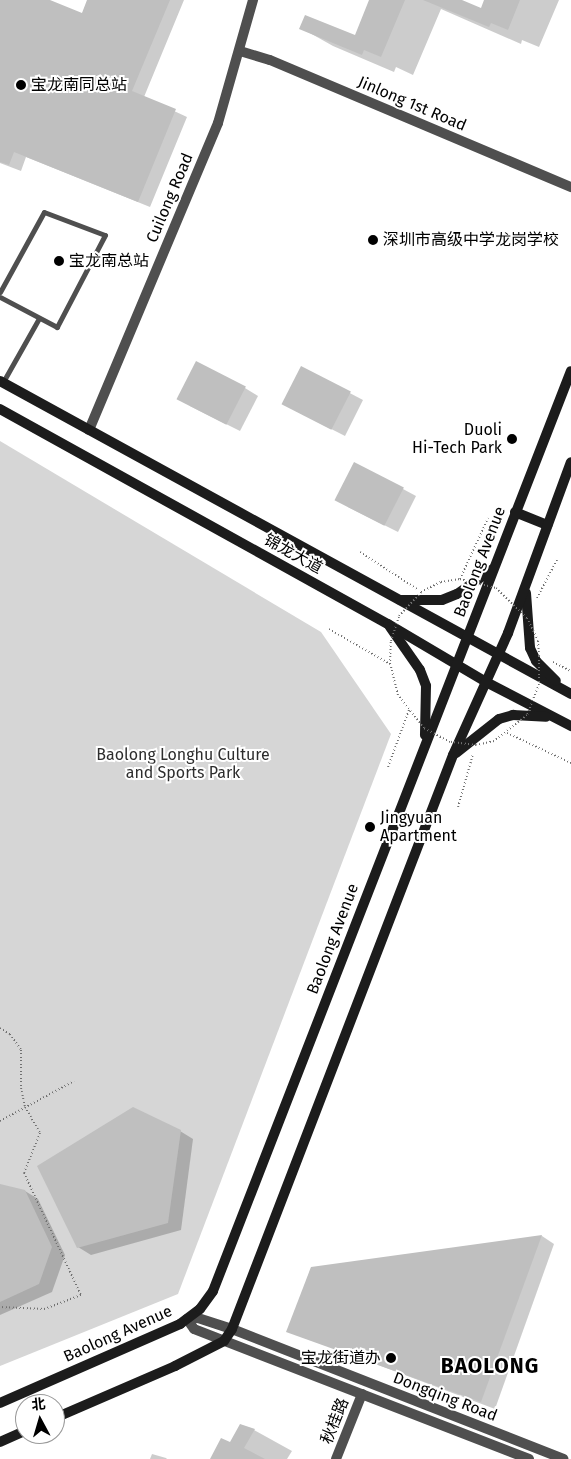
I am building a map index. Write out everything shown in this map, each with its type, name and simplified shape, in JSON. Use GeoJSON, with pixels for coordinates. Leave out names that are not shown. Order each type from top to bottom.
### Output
{"type":"FeatureCollection","features":[{"type":"Feature","properties":{"kind":"main road","name":"Baolong Avenue"},"geometry":{"type":"LineString","coordinates":[[0,1403],[187,1319],[200,1309],[213,1291],[233,1245],[424,745],[571,371]]}},
{"type":"Feature","properties":{"kind":"main road","name":"锦龙大道"},"geometry":{"type":"LineString","coordinates":[[1,382],[398,600],[499,653],[567,692]]}},
{"type":"Feature","properties":{"kind":"main road","name":"锦龙大道"},"geometry":{"type":"LineString","coordinates":[[0,409],[388,624],[486,682],[571,726]]}},
{"type":"Feature","properties":{"kind":"main road"},"geometry":{"type":"LineString","coordinates":[[65,1413],[224,1341],[232,1329],[453,755],[499,653],[571,462]]}},
{"type":"Feature","properties":{"kind":"main road"},"geometry":{"type":"LineString","coordinates":[[515,512],[548,525]]}},
{"type":"Feature","properties":{"kind":"main road"},"geometry":{"type":"LineString","coordinates":[[398,600],[442,600],[457,594],[494,568]]}},
{"type":"Feature","properties":{"kind":"main road"},"geometry":{"type":"LineString","coordinates":[[526,585],[530,648],[536,660],[567,692]]}},
{"type":"Feature","properties":{"kind":"main road"},"geometry":{"type":"LineString","coordinates":[[388,624],[420,670],[426,686],[424,745]]}},
{"type":"Feature","properties":{"kind":"main road"},"geometry":{"type":"LineString","coordinates":[[453,755],[499,719],[512,715],[556,718]]}},
{"type":"Feature","properties":{"kind":"main road"},"geometry":{"type":"LineString","coordinates":[[0,1442],[15,1435]]}},
{"type":"Feature","properties":{"kind":"street","name":"Cuilong Road"},"geometry":{"type":"LineString","coordinates":[[89,430],[218,122],[240,51],[252,0]]}},
{"type":"Feature","properties":{"kind":"street","name":"Jinlong 1st Road"},"geometry":{"type":"LineString","coordinates":[[240,51],[270,60],[571,187]]}},
{"type":"Feature","properties":{"kind":"street","name":"Dongqing Road"},"geometry":{"type":"LineString","coordinates":[[529,1459],[194,1329],[187,1319],[198,1318],[232,1329],[295,1356],[563,1459]]}},
{"type":"Feature","properties":{"kind":"street"},"geometry":{"type":"LineString","coordinates":[[291,1367],[295,1356]]}},
{"type":"Feature","properties":{"kind":"street","name":"秋桂路"},"geometry":{"type":"LineString","coordinates":[[336,1459],[362,1394]]}},
{"type":"Feature","properties":{"kind":"street"},"geometry":{"type":"LineString","coordinates":[[472,1437],[476,1425]]}},
{"type":"Feature","properties":{"kind":"lane"},"geometry":{"type":"LineString","coordinates":[[0,292],[44,212],[104,235],[57,327],[0,297]]}},
{"type":"Feature","properties":{"kind":"lane"},"geometry":{"type":"LineString","coordinates":[[1,382],[39,318]]}},
{"type":"Feature","properties":{"kind":"path"},"geometry":{"type":"LineString","coordinates":[[460,579],[488,518]]}},
{"type":"Feature","properties":{"kind":"path"},"geometry":{"type":"LineString","coordinates":[[360,552],[420,592]]}},
{"type":"Feature","properties":{"kind":"path"},"geometry":{"type":"LineString","coordinates":[[536,601],[558,558]]}},
{"type":"Feature","properties":{"kind":"path"},"geometry":{"type":"LineString","coordinates":[[460,579],[496,588],[527,618],[538,641],[539,684],[527,715],[507,733],[494,741],[476,745],[450,742],[424,728],[398,695],[390,664],[391,640],[399,616],[420,592],[441,582],[460,579]]}},
{"type":"Feature","properties":{"kind":"path"},"geometry":{"type":"LineString","coordinates":[[527,618],[532,609]]}},
{"type":"Feature","properties":{"kind":"path"},"geometry":{"type":"LineString","coordinates":[[329,629],[390,664]]}},
{"type":"Feature","properties":{"kind":"path"},"geometry":{"type":"LineString","coordinates":[[539,656],[571,671]]}},
{"type":"Feature","properties":{"kind":"path"},"geometry":{"type":"LineString","coordinates":[[388,767],[409,710]]}},
{"type":"Feature","properties":{"kind":"path"},"geometry":{"type":"LineString","coordinates":[[507,733],[571,763]]}},
{"type":"Feature","properties":{"kind":"path"},"geometry":{"type":"LineString","coordinates":[[458,807],[476,745]]}},
{"type":"Feature","properties":{"kind":"path"},"geometry":{"type":"LineString","coordinates":[[0,1028],[10,1034],[21,1050],[21,1088],[25,1107],[40,1133],[24,1173],[81,1295],[45,1309],[0,1307]]}},
{"type":"Feature","properties":{"kind":"path"},"geometry":{"type":"LineString","coordinates":[[0,1121],[74,1081]]}},
{"type":"Feature","properties":{"kind":"green space","name":"Baolong Longhu Culture and Sports Park"},"geometry":{"type":"Polygon","coordinates":[[[0,441],[321,632],[391,734],[178,1294],[0,1366],[0,441]]]}},
{"type":"Feature","properties":{"kind":"building"},"geometry":{"type":"Polygon","coordinates":[[[0,0],[50,0],[82,13],[87,0],[170,0],[132,91],[176,109],[138,202],[14,152],[9,165],[0,162],[0,0]]]}},
{"type":"Feature","properties":{"kind":"building"},"geometry":{"type":"Polygon","coordinates":[[[369,0],[405,0],[381,57],[364,50],[362,55],[299,29],[305,15],[355,35],[369,0]]]}},
{"type":"Feature","properties":{"kind":"building"},"geometry":{"type":"Polygon","coordinates":[[[423,0],[462,0],[481,8],[484,0],[520,0],[508,30],[491,23],[489,27],[423,0]]]}},
{"type":"Feature","properties":{"kind":"building"},"geometry":{"type":"Polygon","coordinates":[[[196,361],[246,386],[226,425],[176,399],[196,361]]]}},
{"type":"Feature","properties":{"kind":"building"},"geometry":{"type":"Polygon","coordinates":[[[301,366],[351,391],[331,430],[281,404],[301,366]]]}},
{"type":"Feature","properties":{"kind":"building"},"geometry":{"type":"Polygon","coordinates":[[[354,462],[404,487],[384,526],[334,500],[354,462]]]}},
{"type":"Feature","properties":{"kind":"building"},"geometry":{"type":"Polygon","coordinates":[[[133,1107],[181,1130],[168,1223],[77,1248],[37,1166],[133,1107]]]}},
{"type":"Feature","properties":{"kind":"building"},"geometry":{"type":"Polygon","coordinates":[[[0,1184],[25,1190],[52,1247],[39,1284],[0,1302],[0,1184]]]}},
{"type":"Feature","properties":{"kind":"building","name":"宝龙街道办"},"geometry":{"type":"Polygon","coordinates":[[[542,1235],[481,1402],[286,1332],[311,1267],[542,1235]]]}},
{"type":"Feature","properties":{"kind":"building"},"geometry":{"type":"Polygon","coordinates":[[[240,1424],[255,1429],[244,1448],[265,1459],[210,1459],[221,1438],[230,1442],[240,1424]]]}},
{"type":"Feature","properties":{"kind":"place","name":"宝龙南同总站"},"geometry":{"type":"Point","coordinates":[21,85]}},
{"type":"Feature","properties":{"kind":"place","name":"深圳市高级中学龙岗学校"},"geometry":{"type":"Point","coordinates":[373,240]}},
{"type":"Feature","properties":{"kind":"place","name":"宝龙南总站"},"geometry":{"type":"Point","coordinates":[59,261]}},
{"type":"Feature","properties":{"kind":"place","name":"Duoli Hi-Tech Park"},"geometry":{"type":"Point","coordinates":[512,439]}},
{"type":"Feature","properties":{"kind":"place","name":"Jingyuan Apartment"},"geometry":{"type":"Point","coordinates":[370,827]}},
{"type":"Feature","properties":{"kind":"place","name":"宝龙街道办"},"geometry":{"type":"Point","coordinates":[391,1358]}},
{"type":"Feature","properties":{"kind":"district","name":"BAOLONG"},"geometry":{"type":"Point","coordinates":[490,1366]}}]}
